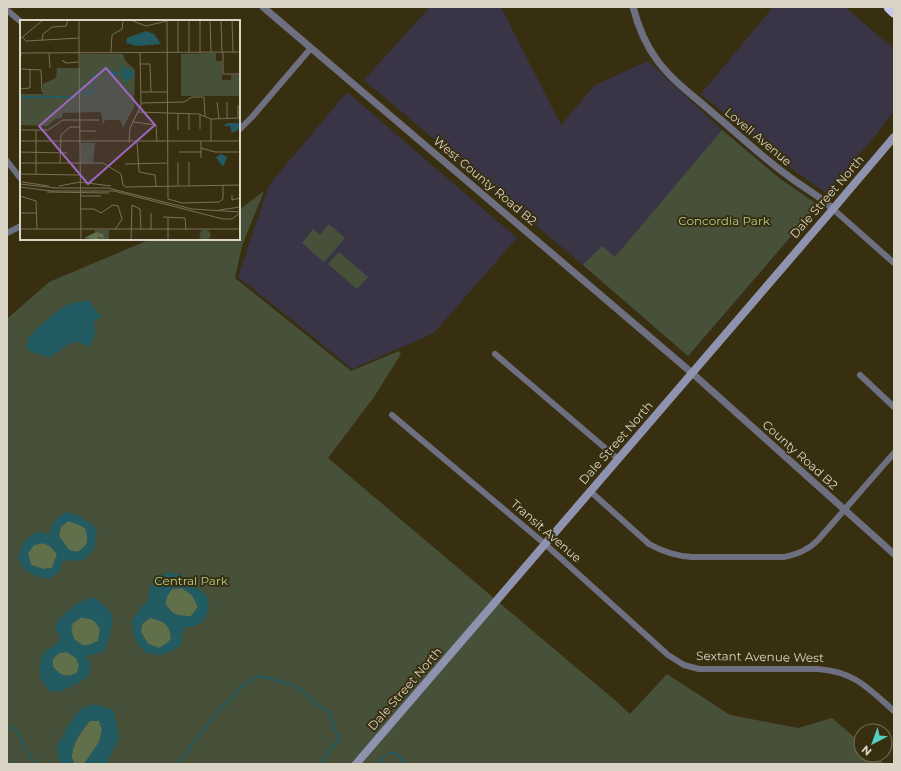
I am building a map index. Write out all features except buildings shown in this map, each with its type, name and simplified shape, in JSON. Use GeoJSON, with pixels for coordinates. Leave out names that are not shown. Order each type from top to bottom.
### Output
{"type":"FeatureCollection","features":[{"type":"Feature","properties":{"kind":"highway"},"geometry":{"type":"LineString","coordinates":[[889,7],[894,12]]}},
{"type":"Feature","properties":{"kind":"main road","name":"Dale Street North"},"geometry":{"type":"LineString","coordinates":[[356,764],[894,137]]}},
{"type":"Feature","properties":{"kind":"street","name":"West County Road B2"},"geometry":{"type":"LineString","coordinates":[[263,7],[692,373]]}},
{"type":"Feature","properties":{"kind":"street","name":"Lovell Avenue"},"geometry":{"type":"LineString","coordinates":[[633,7],[642,35],[666,71],[763,156],[788,176],[823,199],[894,263]]}},
{"type":"Feature","properties":{"kind":"street"},"geometry":{"type":"LineString","coordinates":[[7,10],[20,21]]}},
{"type":"Feature","properties":{"kind":"street"},"geometry":{"type":"LineString","coordinates":[[240,129],[311,48]]}},
{"type":"Feature","properties":{"kind":"street"},"geometry":{"type":"LineString","coordinates":[[7,162],[20,178]]}},
{"type":"Feature","properties":{"kind":"street"},"geometry":{"type":"LineString","coordinates":[[7,233],[20,226]]}},
{"type":"Feature","properties":{"kind":"street"},"geometry":{"type":"LineString","coordinates":[[496,354],[618,459]]}},
{"type":"Feature","properties":{"kind":"street","name":"County Road B2"},"geometry":{"type":"LineString","coordinates":[[692,373],[894,554]]}},
{"type":"Feature","properties":{"kind":"street"},"geometry":{"type":"LineString","coordinates":[[860,375],[894,407]]}},
{"type":"Feature","properties":{"kind":"street","name":"Transit Avenue"},"geometry":{"type":"LineString","coordinates":[[392,415],[545,544],[668,655],[684,665]]}},
{"type":"Feature","properties":{"kind":"street"},"geometry":{"type":"LineString","coordinates":[[590,491],[649,544],[664,552],[681,557],[776,557],[793,555],[802,552],[811,546],[845,510],[894,453]]}},
{"type":"Feature","properties":{"kind":"street","name":"Sextant Avenue West"},"geometry":{"type":"LineString","coordinates":[[684,665],[699,670],[829,670],[840,672],[861,682],[894,712]]}},
{"type":"Feature","properties":{"kind":"shaded area"},"geometry":{"type":"Polygon","coordinates":[[[430,7],[501,7],[561,125],[595,85],[648,61],[722,130],[779,178],[818,205],[688,356],[364,80],[430,7]]]}},
{"type":"Feature","properties":{"kind":"shaded area"},"geometry":{"type":"Polygon","coordinates":[[[773,7],[845,7],[894,49],[894,111],[874,137],[826,193],[784,163],[701,94],[773,7]]]}},
{"type":"Feature","properties":{"kind":"shaded area"},"geometry":{"type":"Polygon","coordinates":[[[347,92],[517,238],[434,333],[352,369],[238,277],[269,185],[347,92]]]}},
{"type":"Feature","properties":{"kind":"green space","name":"Concordia Park"},"geometry":{"type":"Polygon","coordinates":[[[722,130],[779,178],[818,205],[688,356],[583,265],[602,246],[615,257],[722,130]]]}},
{"type":"Feature","properties":{"kind":"green space","name":"Central Park"},"geometry":{"type":"Polygon","coordinates":[[[264,191],[242,246],[235,278],[351,371],[399,351],[401,354],[374,397],[328,458],[630,714],[667,674],[730,715],[798,728],[832,718],[853,736],[853,763],[885,764],[7,764],[7,319],[49,282],[149,240],[240,240],[240,209],[264,191]]]}},
{"type":"Feature","properties":{"kind":"green space"},"geometry":{"type":"Polygon","coordinates":[[[329,224],[345,238],[324,262],[302,243],[313,229],[320,235],[329,224]]]}},
{"type":"Feature","properties":{"kind":"green space"},"geometry":{"type":"Polygon","coordinates":[[[339,252],[368,277],[357,289],[328,264],[339,252]]]}},
{"type":"Feature","properties":{"kind":"green space"},"geometry":{"type":"Polygon","coordinates":[[[68,521],[85,528],[87,542],[78,552],[69,550],[59,536],[61,527],[68,521]]]}},
{"type":"Feature","properties":{"kind":"green space"},"geometry":{"type":"Polygon","coordinates":[[[43,543],[50,546],[57,554],[52,568],[43,569],[31,565],[28,553],[34,545],[43,543]]]}},
{"type":"Feature","properties":{"kind":"green space"},"geometry":{"type":"Polygon","coordinates":[[[182,588],[192,595],[198,607],[191,616],[181,616],[175,614],[165,604],[167,596],[172,589],[182,588]]]}},
{"type":"Feature","properties":{"kind":"green space"},"geometry":{"type":"Polygon","coordinates":[[[80,618],[87,618],[96,623],[100,629],[98,641],[89,645],[82,645],[74,639],[71,629],[73,623],[80,618]]]}},
{"type":"Feature","properties":{"kind":"green space"},"geometry":{"type":"Polygon","coordinates":[[[150,618],[163,622],[169,630],[171,639],[159,648],[148,644],[141,632],[142,624],[150,618]]]}},
{"type":"Feature","properties":{"kind":"green space"},"geometry":{"type":"Polygon","coordinates":[[[67,652],[76,658],[79,665],[77,673],[66,676],[61,674],[53,667],[53,659],[59,653],[67,652]]]}},
{"type":"Feature","properties":{"kind":"green space"},"geometry":{"type":"Polygon","coordinates":[[[90,721],[99,721],[102,730],[99,742],[84,764],[74,764],[72,758],[73,748],[81,733],[90,721]]]}},
{"type":"Feature","properties":{"kind":"water"},"geometry":{"type":"Polygon","coordinates":[[[89,301],[101,317],[94,321],[95,334],[89,347],[77,342],[68,344],[53,354],[50,358],[27,350],[28,338],[46,320],[67,305],[89,301]]]}},
{"type":"Feature","properties":{"kind":"water"},"geometry":{"type":"Polygon","coordinates":[[[67,512],[79,516],[93,525],[97,532],[94,549],[83,560],[63,561],[60,570],[50,579],[36,576],[23,569],[18,557],[25,540],[37,532],[50,534],[51,526],[58,517],[67,512]],[[68,521],[61,527],[59,536],[69,550],[78,552],[87,542],[85,528],[68,521]],[[43,543],[34,545],[28,553],[31,565],[43,569],[52,568],[57,554],[50,546],[43,543]]]}},
{"type":"Feature","properties":{"kind":"water"},"geometry":{"type":"Polygon","coordinates":[[[167,573],[180,574],[207,596],[209,608],[204,621],[193,627],[184,627],[180,646],[168,653],[159,655],[147,653],[139,646],[134,637],[132,621],[147,601],[150,588],[157,576],[167,573]],[[182,588],[172,589],[167,596],[165,604],[176,614],[191,616],[198,607],[192,595],[182,588]],[[150,618],[142,624],[141,632],[148,644],[159,648],[171,639],[169,630],[163,622],[150,618]]]}},
{"type":"Feature","properties":{"kind":"water"},"geometry":{"type":"Polygon","coordinates":[[[95,598],[106,607],[113,616],[110,634],[105,650],[95,655],[88,655],[87,659],[91,664],[88,676],[75,685],[61,691],[50,692],[42,681],[39,671],[41,658],[46,650],[54,646],[60,639],[55,626],[61,617],[76,604],[87,599],[95,598]],[[80,618],[73,623],[71,629],[74,639],[82,645],[89,645],[98,641],[100,629],[96,623],[87,618],[80,618]],[[67,652],[59,653],[53,659],[53,667],[61,674],[66,676],[77,673],[79,665],[76,658],[67,652]]]}},
{"type":"Feature","properties":{"kind":"water"},"geometry":{"type":"Polygon","coordinates":[[[94,704],[113,710],[116,721],[119,738],[106,764],[84,764],[99,742],[102,730],[99,721],[90,721],[84,728],[73,748],[72,758],[74,764],[61,764],[57,746],[66,729],[79,710],[94,704]]]}},
{"type":"Feature","properties":{"kind":"waterway"},"geometry":{"type":"LineString","coordinates":[[177,764],[217,713],[241,687],[260,676],[295,686],[328,712],[339,739],[320,764]]}},
{"type":"Feature","properties":{"kind":"waterway"},"geometry":{"type":"LineString","coordinates":[[7,725],[16,730],[26,750],[36,764]]}},
{"type":"Feature","properties":{"kind":"waterway"},"geometry":{"type":"LineString","coordinates":[[389,754],[395,753],[408,764]]}},
{"type":"Feature","properties":{"kind":"waterway"},"geometry":{"type":"LineString","coordinates":[[376,764],[385,756]]}}]}
